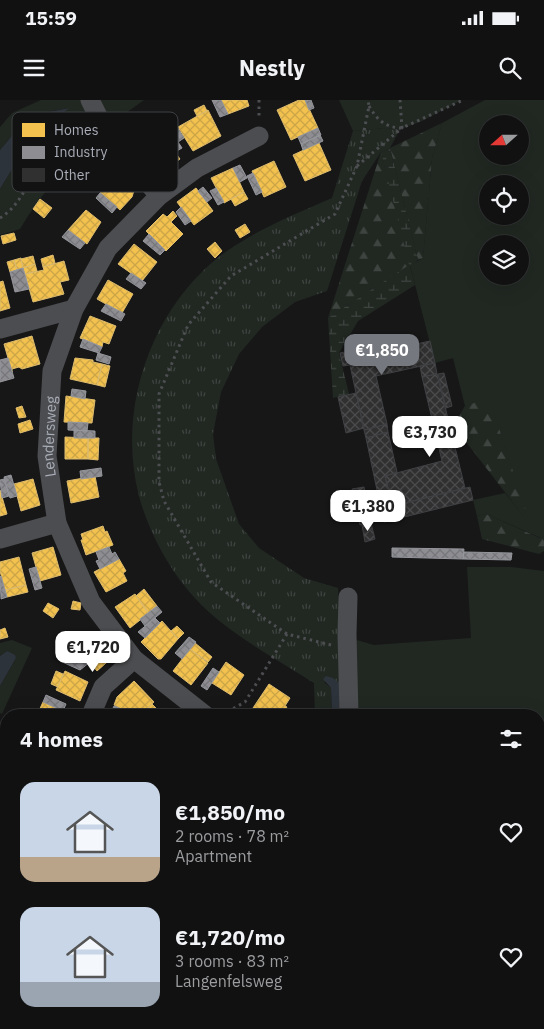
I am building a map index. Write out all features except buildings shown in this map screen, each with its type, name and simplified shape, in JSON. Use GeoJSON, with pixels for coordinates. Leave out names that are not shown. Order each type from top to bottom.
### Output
{"type":"FeatureCollection","features":[{"type":"Feature","properties":{"kind":"street","name":"Lendersweg"},"geometry":{"type":"LineString","coordinates":[[178,182],[197,168],[259,136]]}},
{"type":"Feature","properties":{"kind":"street"},"geometry":{"type":"LineString","coordinates":[[156,192],[159,196]]}},
{"type":"Feature","properties":{"kind":"street","name":"Lendersweg"},"geometry":{"type":"LineString","coordinates":[[164,192],[108,248],[74,308],[52,371],[47,456],[57,523],[91,602],[134,659],[197,709]]}},
{"type":"Feature","properties":{"kind":"street"},"geometry":{"type":"LineString","coordinates":[[0,329],[74,308]]}},
{"type":"Feature","properties":{"kind":"street"},"geometry":{"type":"LineString","coordinates":[[0,539],[57,523]]}},
{"type":"Feature","properties":{"kind":"street"},"geometry":{"type":"LineString","coordinates":[[348,597],[349,709]]}},
{"type":"Feature","properties":{"kind":"street"},"geometry":{"type":"LineString","coordinates":[[94,709],[103,687],[134,659]]}},
{"type":"Feature","properties":{"kind":"path"},"geometry":{"type":"LineString","coordinates":[[347,646],[322,643],[287,634],[211,582],[164,501],[159,482],[159,394],[188,325],[224,283],[231,276],[336,214],[357,166],[369,106],[368,100]]}},
{"type":"Feature","properties":{"kind":"path"},"geometry":{"type":"LineString","coordinates":[[400,100],[402,128]]}},
{"type":"Feature","properties":{"kind":"path"},"geometry":{"type":"LineString","coordinates":[[357,166],[402,128],[463,100]]}},
{"type":"Feature","properties":{"kind":"path"},"geometry":{"type":"LineString","coordinates":[[369,106],[375,116],[383,123],[391,127],[402,128]]}},
{"type":"Feature","properties":{"kind":"path"},"geometry":{"type":"LineString","coordinates":[[0,218],[9,212],[23,192]]}},
{"type":"Feature","properties":{"kind":"path"},"geometry":{"type":"LineString","coordinates":[[233,709],[245,702],[287,634]]}},
{"type":"Feature","properties":{"kind":"green space"},"geometry":{"type":"Polygon","coordinates":[[[41,100],[85,100],[90,112],[63,112],[68,108],[48,112],[14,112],[41,100]]]}},
{"type":"Feature","properties":{"kind":"green space"},"geometry":{"type":"Polygon","coordinates":[[[96,100],[144,100],[127,112],[102,112],[96,100]]]}},
{"type":"Feature","properties":{"kind":"green space"},"geometry":{"type":"Polygon","coordinates":[[[339,100],[462,100],[420,122],[400,129],[385,128],[353,131],[339,100]]]}},
{"type":"Feature","properties":{"kind":"green space"},"geometry":{"type":"Polygon","coordinates":[[[485,100],[544,100],[544,536],[541,538],[486,514],[477,516],[473,500],[505,493],[530,524],[489,399],[465,406],[453,358],[435,363],[410,265],[423,258],[432,158],[442,123],[485,100]]]}},
{"type":"Feature","properties":{"kind":"green space"},"geometry":{"type":"Polygon","coordinates":[[[12,113],[12,136],[0,150],[0,127],[12,113]]]}},
{"type":"Feature","properties":{"kind":"green space"},"geometry":{"type":"Polygon","coordinates":[[[442,123],[432,158],[423,258],[418,260],[390,148],[442,123]]]}},
{"type":"Feature","properties":{"kind":"green space"},"geometry":{"type":"Polygon","coordinates":[[[385,128],[400,129],[390,148],[381,152],[362,181],[327,291],[295,302],[262,327],[239,354],[221,392],[213,434],[216,459],[239,524],[259,548],[304,578],[338,588],[341,649],[339,683],[324,682],[331,688],[332,709],[315,709],[314,683],[247,641],[214,617],[179,579],[152,533],[139,496],[133,464],[132,431],[136,399],[144,367],[156,337],[172,308],[192,282],[228,250],[271,225],[332,198],[353,131],[385,128]]]}},
{"type":"Feature","properties":{"kind":"green space"},"geometry":{"type":"Polygon","coordinates":[[[390,148],[418,260],[410,266],[415,285],[358,321],[339,353],[349,394],[333,398],[328,318],[409,265],[381,152],[390,148]]]}},
{"type":"Feature","properties":{"kind":"green space"},"geometry":{"type":"Polygon","coordinates":[[[381,152],[410,265],[328,318],[381,152]]]}},
{"type":"Feature","properties":{"kind":"green space"},"geometry":{"type":"Polygon","coordinates":[[[12,169],[12,192],[45,192],[20,229],[0,235],[0,189],[12,169]]]}},
{"type":"Feature","properties":{"kind":"green space"},"geometry":{"type":"Polygon","coordinates":[[[489,398],[531,526],[463,438],[458,418],[465,406],[489,398]]]}},
{"type":"Feature","properties":{"kind":"green space"},"geometry":{"type":"Polygon","coordinates":[[[486,514],[540,538],[544,536],[544,551],[539,554],[482,539],[477,516],[486,514]]]}},
{"type":"Feature","properties":{"kind":"green space"},"geometry":{"type":"Polygon","coordinates":[[[467,567],[511,567],[544,571],[544,709],[355,709],[353,639],[374,645],[471,638],[467,567]]]}},
{"type":"Feature","properties":{"kind":"green space"},"geometry":{"type":"Polygon","coordinates":[[[12,640],[32,648],[4,709],[0,709],[0,686],[16,658],[7,651],[0,656],[0,643],[12,640]]]}},
{"type":"Feature","properties":{"kind":"shaded area"},"geometry":{"type":"Polygon","coordinates":[[[69,108],[64,112],[48,112],[69,108]]]}},
{"type":"Feature","properties":{"kind":"shaded area"},"geometry":{"type":"Polygon","coordinates":[[[12,136],[12,169],[0,189],[0,150],[12,136]]]}},
{"type":"Feature","properties":{"kind":"shaded area"},"geometry":{"type":"Polygon","coordinates":[[[7,651],[15,655],[16,658],[0,686],[0,656],[7,651]]]}},
{"type":"Feature","properties":{"kind":"shaded area"},"geometry":{"type":"Polygon","coordinates":[[[326,676],[333,678],[339,683],[340,709],[332,709],[331,688],[323,679],[326,676]]]}}]}
